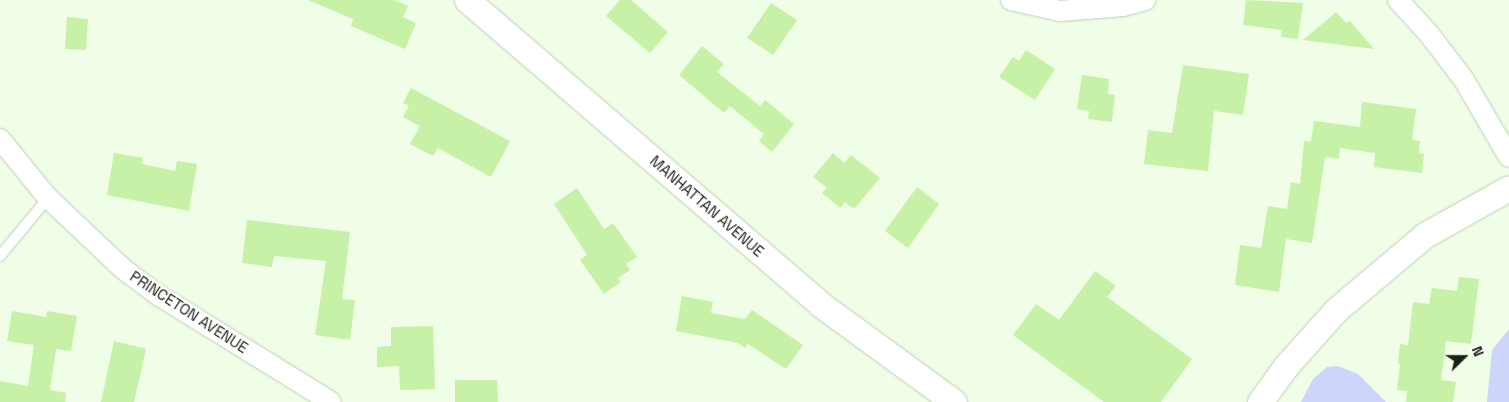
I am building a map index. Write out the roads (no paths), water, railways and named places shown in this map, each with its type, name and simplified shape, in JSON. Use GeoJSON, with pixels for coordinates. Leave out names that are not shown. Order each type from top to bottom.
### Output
{"type":"FeatureCollection","features":[{"type":"Feature","properties":{"kind":"street","name":"MANHATTAN AVENUE"},"geometry":{"type":"LineString","coordinates":[[467,0],[820,304],[954,402]]}},
{"type":"Feature","properties":{"kind":"street"},"geometry":{"type":"LineString","coordinates":[[1011,0],[1060,12],[1123,6],[1145,0]]}},
{"type":"Feature","properties":{"kind":"street"},"geometry":{"type":"LineString","coordinates":[[1398,0],[1429,34],[1464,80],[1509,157]]}},
{"type":"Feature","properties":{"kind":"street","name":"PRINCETON AVENUE"},"geometry":{"type":"LineString","coordinates":[[0,139],[48,198],[93,243],[158,295],[331,402]]}},
{"type":"Feature","properties":{"kind":"street"},"geometry":{"type":"LineString","coordinates":[[1260,402],[1286,366],[1336,310],[1425,235],[1509,188]]}},
{"type":"Feature","properties":{"kind":"lane"},"geometry":{"type":"LineString","coordinates":[[0,256],[48,198]]}}]}
